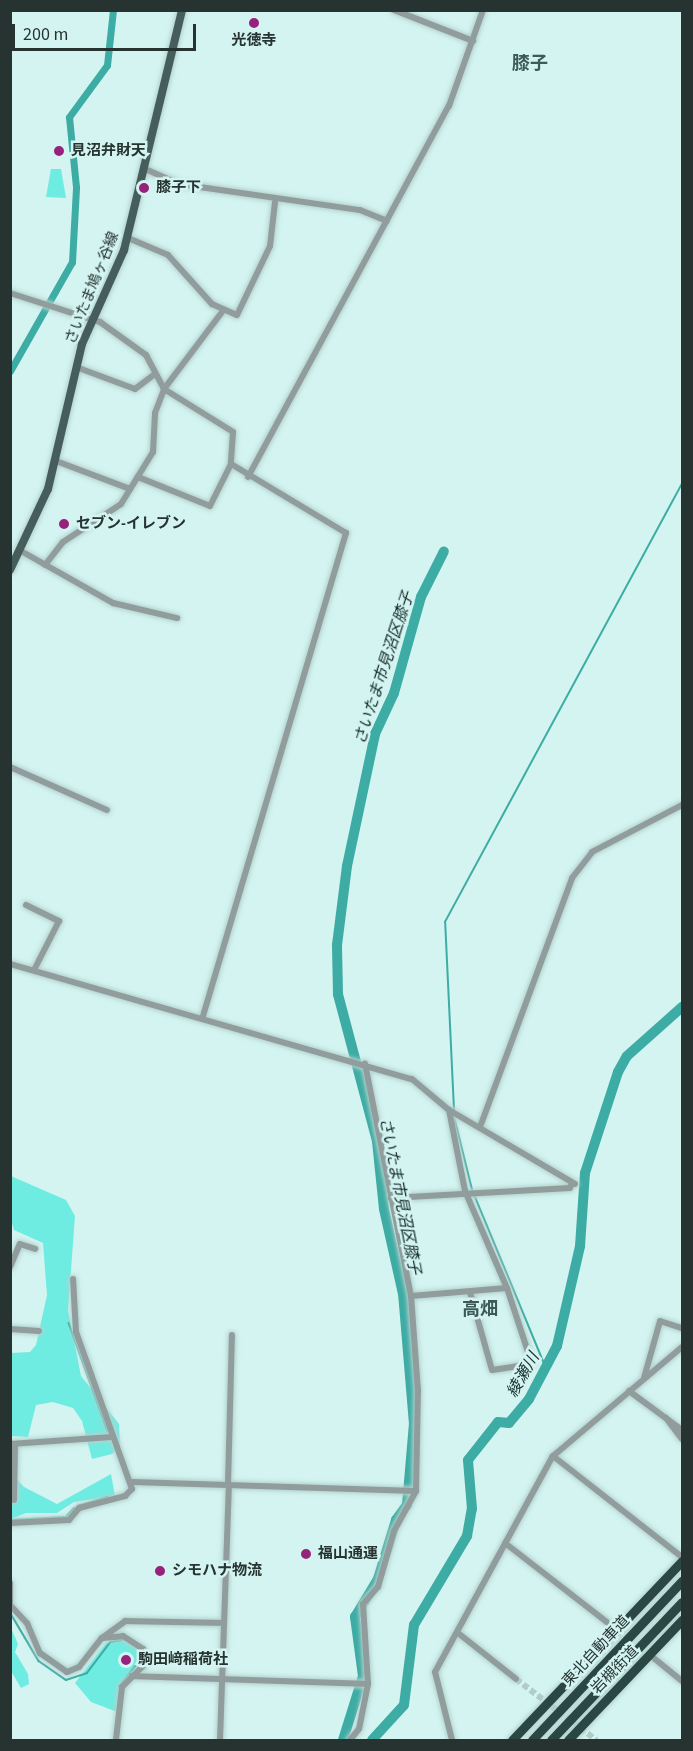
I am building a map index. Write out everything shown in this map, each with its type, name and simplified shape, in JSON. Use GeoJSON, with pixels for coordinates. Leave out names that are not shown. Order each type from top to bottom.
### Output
{"type":"FeatureCollection","features":[{"type":"Feature","properties":{"kind":"highway","name":"岩槻街道"},"geometry":{"type":"LineString","coordinates":[[512,1740],[682,1559]]}},
{"type":"Feature","properties":{"kind":"highway","name":"東北自動車道"},"geometry":{"type":"LineString","coordinates":[[532,1740],[682,1581]]}},
{"type":"Feature","properties":{"kind":"highway","name":"東北自動車道"},"geometry":{"type":"LineString","coordinates":[[551,1740],[682,1602]]}},
{"type":"Feature","properties":{"kind":"highway","name":"岩槻街道"},"geometry":{"type":"LineString","coordinates":[[568,1740],[682,1620]]}},
{"type":"Feature","properties":{"kind":"main road","name":"さいたま鳩ヶ谷線"},"geometry":{"type":"LineString","coordinates":[[10,570],[21,551],[56,461],[76,367],[93,318],[128,238],[182,10]]}},
{"type":"Feature","properties":{"kind":"street"},"geometry":{"type":"LineString","coordinates":[[394,10],[473,41]]}},
{"type":"Feature","properties":{"kind":"street"},"geometry":{"type":"LineString","coordinates":[[248,477],[458,88],[483,10]]}},
{"type":"Feature","properties":{"kind":"street"},"geometry":{"type":"LineString","coordinates":[[143,168],[179,184],[275,202],[360,210],[387,221]]}},
{"type":"Feature","properties":{"kind":"street"},"geometry":{"type":"LineString","coordinates":[[128,238],[176,261],[222,312],[237,315],[249,298],[270,246],[275,202]]}},
{"type":"Feature","properties":{"kind":"street"},"geometry":{"type":"LineString","coordinates":[[10,293],[45,300],[93,318],[137,346],[164,389],[233,432],[231,464],[210,506],[138,477]]}},
{"type":"Feature","properties":{"kind":"street"},"geometry":{"type":"LineString","coordinates":[[45,565],[63,542],[113,512],[130,489],[155,446],[155,413],[164,389],[222,312]]}},
{"type":"Feature","properties":{"kind":"street"},"geometry":{"type":"LineString","coordinates":[[76,367],[135,389],[155,374]]}},
{"type":"Feature","properties":{"kind":"street"},"geometry":{"type":"LineString","coordinates":[[56,461],[130,489]]}},
{"type":"Feature","properties":{"kind":"street"},"geometry":{"type":"LineString","coordinates":[[203,1017],[346,533],[248,477],[231,464]]}},
{"type":"Feature","properties":{"kind":"street"},"geometry":{"type":"LineString","coordinates":[[21,551],[114,603],[177,618]]}},
{"type":"Feature","properties":{"kind":"street"},"geometry":{"type":"LineString","coordinates":[[10,766],[107,810]]}},
{"type":"Feature","properties":{"kind":"street"},"geometry":{"type":"LineString","coordinates":[[480,1127],[572,878],[592,852],[682,805]]}},
{"type":"Feature","properties":{"kind":"street"},"geometry":{"type":"LineString","coordinates":[[26,905],[59,921],[34,970]]}},
{"type":"Feature","properties":{"kind":"street"},"geometry":{"type":"LineString","coordinates":[[10,964],[361,1062],[417,1082],[452,1112],[573,1184],[570,1188],[465,1191],[391,1198]]}},
{"type":"Feature","properties":{"kind":"street"},"geometry":{"type":"LineString","coordinates":[[350,1740],[359,1729],[364,1684],[363,1604],[378,1587],[394,1531],[416,1491],[418,1391],[411,1296],[391,1198],[386,1152],[361,1062]]}},
{"type":"Feature","properties":{"kind":"street"},"geometry":{"type":"LineString","coordinates":[[452,1112],[465,1191],[507,1288],[533,1359],[527,1368],[492,1370],[471,1292]]}},
{"type":"Feature","properties":{"kind":"street"},"geometry":{"type":"LineString","coordinates":[[10,1267],[20,1244],[35,1249]]}},
{"type":"Feature","properties":{"kind":"street"},"geometry":{"type":"LineString","coordinates":[[73,1279],[76,1332],[112,1437],[133,1482]]}},
{"type":"Feature","properties":{"kind":"street"},"geometry":{"type":"LineString","coordinates":[[411,1296],[507,1288]]}},
{"type":"Feature","properties":{"kind":"street"},"geometry":{"type":"LineString","coordinates":[[644,1378],[660,1321],[682,1328]]}},
{"type":"Feature","properties":{"kind":"street"},"geometry":{"type":"LineString","coordinates":[[10,1329],[39,1331]]}},
{"type":"Feature","properties":{"kind":"street"},"geometry":{"type":"LineString","coordinates":[[220,1740],[232,1335]]}},
{"type":"Feature","properties":{"kind":"street"},"geometry":{"type":"LineString","coordinates":[[452,1740],[435,1672],[553,1456],[682,1347]]}},
{"type":"Feature","properties":{"kind":"street"},"geometry":{"type":"LineString","coordinates":[[629,1391],[682,1430]]}},
{"type":"Feature","properties":{"kind":"street"},"geometry":{"type":"LineString","coordinates":[[664,1415],[682,1439]]}},
{"type":"Feature","properties":{"kind":"street"},"geometry":{"type":"LineString","coordinates":[[14,1500],[13,1444],[112,1437]]}},
{"type":"Feature","properties":{"kind":"street"},"geometry":{"type":"LineString","coordinates":[[553,1456],[682,1559]]}},
{"type":"Feature","properties":{"kind":"street"},"geometry":{"type":"LineString","coordinates":[[133,1482],[416,1491]]}},
{"type":"Feature","properties":{"kind":"street"},"geometry":{"type":"LineString","coordinates":[[10,1523],[69,1520],[79,1508],[125,1496],[133,1482]]}},
{"type":"Feature","properties":{"kind":"street"},"geometry":{"type":"LineString","coordinates":[[505,1543],[617,1630]]}},
{"type":"Feature","properties":{"kind":"street"},"geometry":{"type":"LineString","coordinates":[[10,1583],[10,1603],[27,1623],[40,1653],[68,1672],[79,1668],[102,1638],[125,1621],[223,1623]]}},
{"type":"Feature","properties":{"kind":"street"},"geometry":{"type":"LineString","coordinates":[[458,1633],[516,1679]]}},
{"type":"Feature","properties":{"kind":"street"},"geometry":{"type":"LineString","coordinates":[[102,1638],[123,1636],[143,1649],[144,1665],[122,1687],[116,1740]]}},
{"type":"Feature","properties":{"kind":"street"},"geometry":{"type":"LineString","coordinates":[[650,1655],[682,1681]]}},
{"type":"Feature","properties":{"kind":"street"},"geometry":{"type":"LineString","coordinates":[[132,1676],[221,1681],[364,1684]]}},
{"type":"Feature","properties":{"kind":"shaded area"},"geometry":{"type":"Polygon","coordinates":[[[51,169],[61,169],[66,198],[46,197],[51,169]]]}},
{"type":"Feature","properties":{"kind":"shaded area"},"geometry":{"type":"Polygon","coordinates":[[[11,1176],[66,1200],[75,1216],[68,1310],[81,1376],[119,1424],[120,1447],[112,1454],[92,1459],[82,1421],[73,1408],[53,1402],[36,1405],[28,1437],[11,1436],[11,1353],[30,1352],[36,1345],[47,1295],[43,1243],[14,1230],[11,1220],[11,1176]]]}},
{"type":"Feature","properties":{"kind":"shaded area"},"geometry":{"type":"Polygon","coordinates":[[[11,1473],[24,1487],[57,1504],[111,1474],[115,1496],[74,1502],[57,1513],[26,1513],[11,1519],[11,1473]]]}},
{"type":"Feature","properties":{"kind":"shaded area"},"geometry":{"type":"Polygon","coordinates":[[[11,1628],[18,1644],[15,1652],[28,1674],[29,1684],[21,1688],[11,1671],[11,1628]]]}},
{"type":"Feature","properties":{"kind":"shaded area"},"geometry":{"type":"Polygon","coordinates":[[[121,1638],[139,1647],[143,1662],[121,1686],[120,1713],[91,1702],[75,1683],[106,1643],[121,1638]]]}},
{"type":"Feature","properties":{"kind":"waterway"},"geometry":{"type":"LineString","coordinates":[[10,371],[72,262],[76,187],[69,117],[107,65],[113,10]]}},
{"type":"Feature","properties":{"kind":"waterway"},"geometry":{"type":"LineString","coordinates":[[454,1110],[445,922],[682,484]]}},
{"type":"Feature","properties":{"kind":"waterway","name":"さいたま市見沼区膝子"},"geometry":{"type":"LineString","coordinates":[[343,1740],[363,1676],[355,1617],[378,1579],[396,1520],[407,1505],[414,1424],[403,1294],[384,1209],[377,1141],[338,994],[337,945],[347,866],[375,734],[394,693],[421,597],[444,551]]}},
{"type":"Feature","properties":{"kind":"waterway","name":"綾瀬川"},"geometry":{"type":"LineString","coordinates":[[372,1740],[404,1705],[414,1625],[467,1536],[472,1509],[468,1460],[498,1422],[509,1423],[529,1399],[557,1346],[580,1246],[585,1173],[618,1072],[627,1056],[682,1007]]}},
{"type":"Feature","properties":{"kind":"waterway"},"geometry":{"type":"LineString","coordinates":[[454,1115],[473,1192]]}},
{"type":"Feature","properties":{"kind":"waterway"},"geometry":{"type":"LineString","coordinates":[[475,1196],[547,1370]]}},
{"type":"Feature","properties":{"kind":"waterway"},"geometry":{"type":"LineString","coordinates":[[69,1323],[109,1434]]}},
{"type":"Feature","properties":{"kind":"waterway"},"geometry":{"type":"LineString","coordinates":[[81,1505],[108,1497]]}},
{"type":"Feature","properties":{"kind":"waterway"},"geometry":{"type":"LineString","coordinates":[[10,1520],[66,1517],[74,1508]]}},
{"type":"Feature","properties":{"kind":"waterway"},"geometry":{"type":"LineString","coordinates":[[10,1612],[39,1661],[66,1680],[87,1673],[110,1642],[123,1640]]}},
{"type":"Feature","properties":{"kind":"waterway"},"geometry":{"type":"LineString","coordinates":[[119,1687],[141,1659]]}},
{"type":"Feature","properties":{"kind":"tunnel"},"geometry":{"type":"LineString","coordinates":[[516,1679],[596,1740]]}},
{"type":"Feature","properties":{"kind":"place","name":"光徳寺"},"geometry":{"type":"Point","coordinates":[254,23]}},
{"type":"Feature","properties":{"kind":"place","name":"見沼弁財天"},"geometry":{"type":"Point","coordinates":[59,151]}},
{"type":"Feature","properties":{"kind":"place","name":"膝子下"},"geometry":{"type":"Point","coordinates":[144,188]}},
{"type":"Feature","properties":{"kind":"place","name":"セブン-イレブン"},"geometry":{"type":"Point","coordinates":[64,524]}},
{"type":"Feature","properties":{"kind":"place","name":"福山通運"},"geometry":{"type":"Point","coordinates":[306,1554]}},
{"type":"Feature","properties":{"kind":"place","name":"シモハナ物流"},"geometry":{"type":"Point","coordinates":[160,1571]}},
{"type":"Feature","properties":{"kind":"place","name":"駒田﨑稲荷社"},"geometry":{"type":"Point","coordinates":[126,1660]}},
{"type":"Feature","properties":{"kind":"district","name":"膝子"},"geometry":{"type":"Point","coordinates":[530,64]}},
{"type":"Feature","properties":{"kind":"district","name":"高畑"},"geometry":{"type":"Point","coordinates":[480,1310]}}]}
